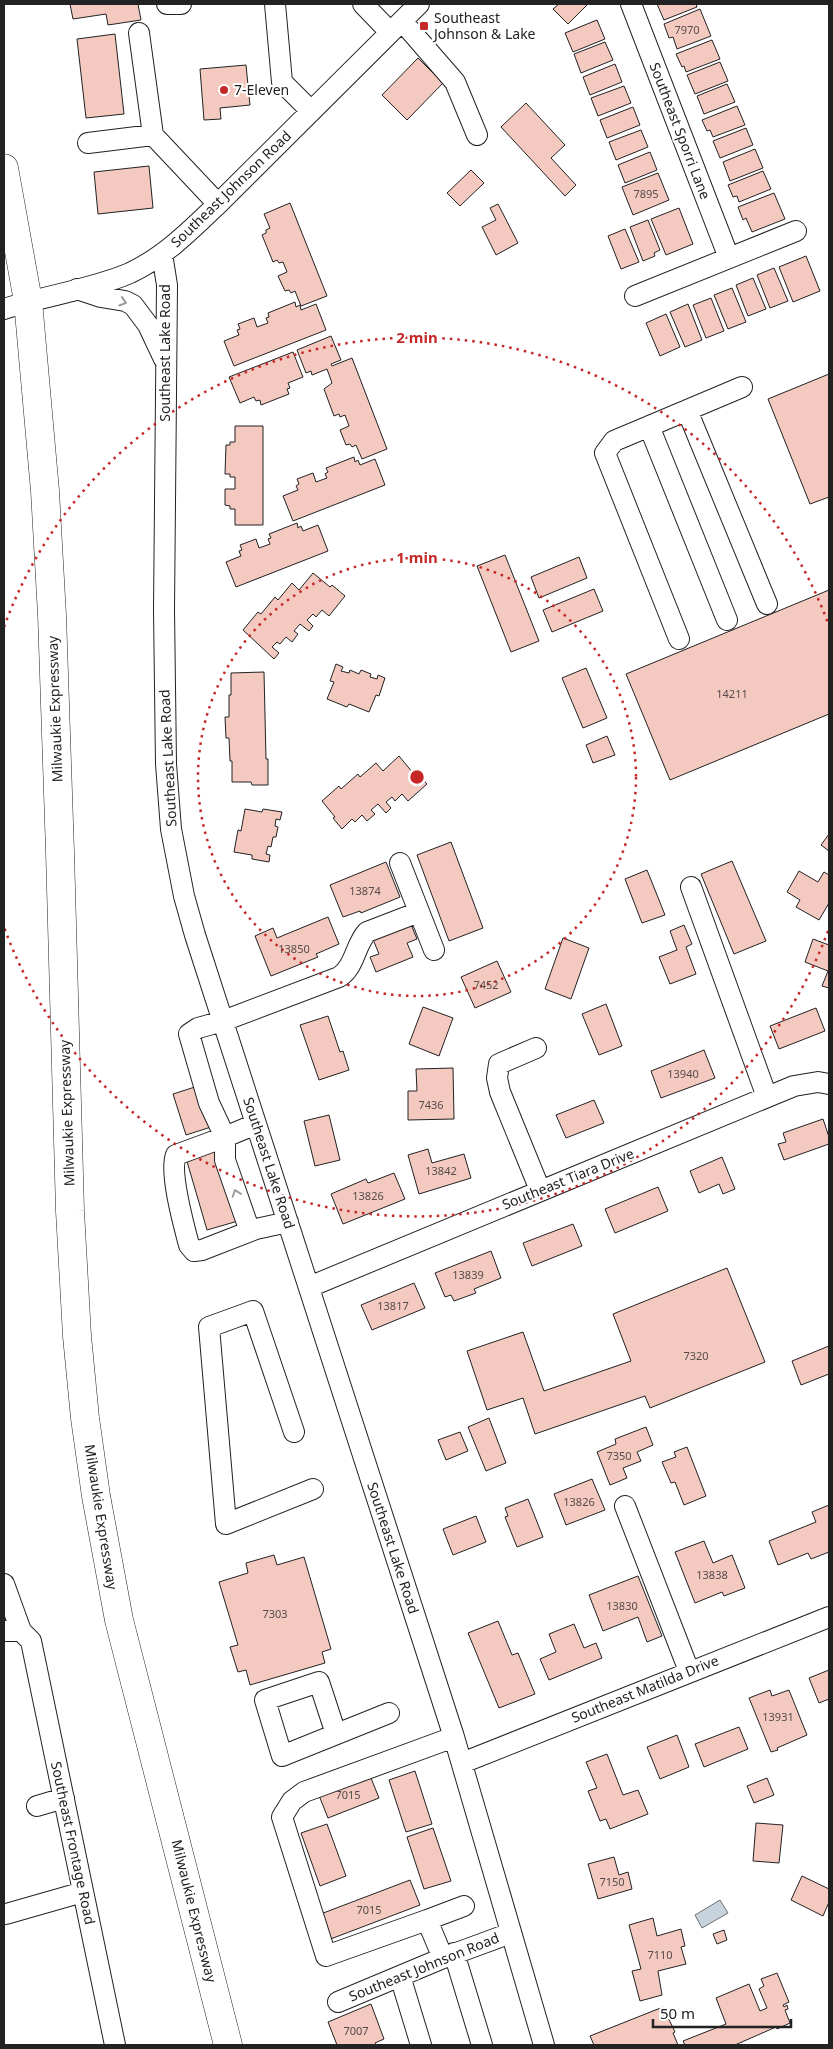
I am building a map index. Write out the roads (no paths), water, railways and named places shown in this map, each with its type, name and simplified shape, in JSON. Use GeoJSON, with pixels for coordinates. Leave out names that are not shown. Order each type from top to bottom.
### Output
{"type":"FeatureCollection","features":[{"type":"Feature","properties":{"kind":"highway","name":"Milwaukie Expressway"},"geometry":{"type":"LineString","coordinates":[[4,168],[16,305],[42,456],[52,615],[70,1211],[77,1336],[85,1418],[96,1496],[119,1620],[228,2045]]}},
{"type":"Feature","properties":{"kind":"street"},"geometry":{"type":"LineString","coordinates":[[166,4],[181,4]]}},
{"type":"Feature","properties":{"kind":"street"},"geometry":{"type":"LineString","coordinates":[[275,4],[282,82],[311,111]]}},
{"type":"Feature","properties":{"kind":"street"},"geometry":{"type":"LineString","coordinates":[[363,4],[396,26],[455,82],[477,135]]}},
{"type":"Feature","properties":{"kind":"street","name":"Southeast Johnson Road"},"geometry":{"type":"LineString","coordinates":[[16,305],[128,273],[162,254],[189,232],[218,204],[419,4]]}},
{"type":"Feature","properties":{"kind":"street","name":"Southeast Sporri Lane"},"geometry":{"type":"LineString","coordinates":[[630,4],[729,258]]}},
{"type":"Feature","properties":{"kind":"street"},"geometry":{"type":"LineString","coordinates":[[139,33],[153,135],[218,204]]}},
{"type":"Feature","properties":{"kind":"street"},"geometry":{"type":"LineString","coordinates":[[88,142],[153,135]]}},
{"type":"Feature","properties":{"kind":"street"},"geometry":{"type":"LineString","coordinates":[[635,296],[796,231]]}},
{"type":"Feature","properties":{"kind":"street","name":"Southeast Lake Road"},"geometry":{"type":"LineString","coordinates":[[162,254],[166,285],[166,764],[171,829],[184,896],[454,1737],[544,2045]]}},
{"type":"Feature","properties":{"kind":"street"},"geometry":{"type":"LineString","coordinates":[[77,289],[101,297],[125,301],[133,306],[148,325],[165,361]]}},
{"type":"Feature","properties":{"kind":"street"},"geometry":{"type":"LineString","coordinates":[[679,639],[605,453],[614,441],[742,387]]}},
{"type":"Feature","properties":{"kind":"street"},"geometry":{"type":"LineString","coordinates":[[687,410],[767,604]]}},
{"type":"Feature","properties":{"kind":"street"},"geometry":{"type":"LineString","coordinates":[[649,426],[727,620]]}},
{"type":"Feature","properties":{"kind":"street"},"geometry":{"type":"LineString","coordinates":[[400,863],[434,950]]}},
{"type":"Feature","properties":{"kind":"street"},"geometry":{"type":"LineString","coordinates":[[691,887],[767,1097]]}},
{"type":"Feature","properties":{"kind":"street"},"geometry":{"type":"LineString","coordinates":[[252,1228],[225,1160],[225,1137],[209,1103],[189,1034],[198,1028],[223,1021],[339,977],[346,973],[367,932],[419,912]]}},
{"type":"Feature","properties":{"kind":"street"},"geometry":{"type":"LineString","coordinates":[[536,1048],[499,1064],[497,1078],[500,1092],[540,1190]]}},
{"type":"Feature","properties":{"kind":"street","name":"Southeast Tiara Drive"},"geometry":{"type":"LineString","coordinates":[[310,1287],[794,1086],[818,1082],[829,1084]]}},
{"type":"Feature","properties":{"kind":"street"},"geometry":{"type":"LineString","coordinates":[[256,1124],[176,1155],[173,1162],[176,1188],[189,1245],[194,1252],[252,1228],[288,1222]]}},
{"type":"Feature","properties":{"kind":"street"},"geometry":{"type":"LineString","coordinates":[[294,1432],[253,1311],[209,1328],[226,1524],[313,1489]]}},
{"type":"Feature","properties":{"kind":"street"},"geometry":{"type":"LineString","coordinates":[[624,1506],[689,1671]]}},
{"type":"Feature","properties":{"kind":"street","name":"Southeast Frontage Road"},"geometry":{"type":"LineString","coordinates":[[4,1584],[64,1798],[116,2045]]}},
{"type":"Feature","properties":{"kind":"street","name":"Southeast Matilda Drive"},"geometry":{"type":"LineString","coordinates":[[462,1763],[689,1671],[829,1617]]}},
{"type":"Feature","properties":{"kind":"street"},"geometry":{"type":"LineString","coordinates":[[336,1734],[389,1713]]}},
{"type":"Feature","properties":{"kind":"street"},"geometry":{"type":"LineString","coordinates":[[454,1737],[304,1792],[292,1801],[282,1817],[326,1956],[464,1906]]}},
{"type":"Feature","properties":{"kind":"street"},"geometry":{"type":"LineString","coordinates":[[37,1806],[64,1798]]}},
{"type":"Feature","properties":{"kind":"street"},"geometry":{"type":"LineString","coordinates":[[6,1914],[84,1892]]}},
{"type":"Feature","properties":{"kind":"street"},"geometry":{"type":"LineString","coordinates":[[426,1920],[449,1956],[482,2045]]}},
{"type":"Feature","properties":{"kind":"street","name":"Southeast Johnson Road"},"geometry":{"type":"LineString","coordinates":[[338,2002],[511,1932]]}},
{"type":"Feature","properties":{"kind":"street"},"geometry":{"type":"LineString","coordinates":[[400,1976],[421,2045]]}},
{"type":"Feature","properties":{"kind":"place","name":"Southeast Johnson & Lake"},"geometry":{"type":"Point","coordinates":[424,26]}},
{"type":"Feature","properties":{"kind":"place","name":"7-Eleven"},"geometry":{"type":"Point","coordinates":[224,90]}}]}
